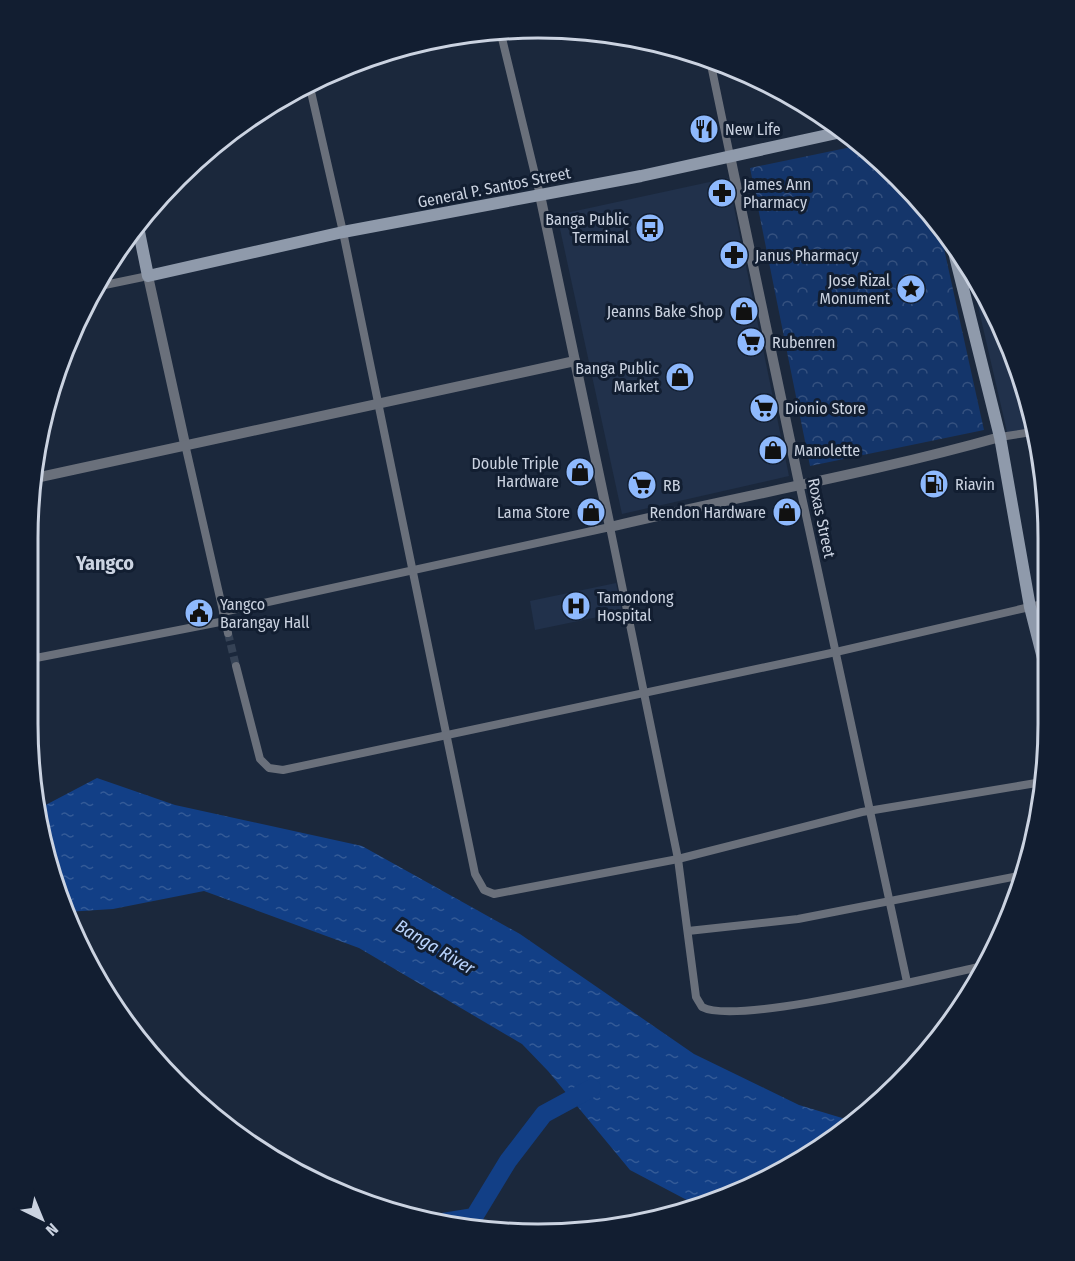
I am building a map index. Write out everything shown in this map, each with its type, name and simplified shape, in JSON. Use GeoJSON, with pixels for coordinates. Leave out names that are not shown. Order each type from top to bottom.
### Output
{"type":"FeatureCollection","features":[{"type":"Feature","properties":{"kind":"main road","name":"General P. Santos Street"},"geometry":{"type":"LineString","coordinates":[[148,276],[343,232],[641,177],[832,134]]}},
{"type":"Feature","properties":{"kind":"main road"},"geometry":{"type":"LineString","coordinates":[[140,235],[148,276]]}},
{"type":"Feature","properties":{"kind":"main road"},"geometry":{"type":"LineString","coordinates":[[958,268],[1000,437],[1030,607],[1038,639]]}},
{"type":"Feature","properties":{"kind":"street"},"geometry":{"type":"LineString","coordinates":[[502,39],[540,195],[678,859],[698,1002],[702,1007],[712,1011],[796,1005],[974,968]]}},
{"type":"Feature","properties":{"kind":"street","name":"Roxas Street"},"geometry":{"type":"LineString","coordinates":[[712,69],[907,982]]}},
{"type":"Feature","properties":{"kind":"street"},"geometry":{"type":"LineString","coordinates":[[311,92],[343,232],[475,873],[487,893],[494,894],[678,859],[856,814],[1034,784]]}},
{"type":"Feature","properties":{"kind":"street"},"geometry":{"type":"LineString","coordinates":[[105,285],[148,276],[228,633]]}},
{"type":"Feature","properties":{"kind":"street"},"geometry":{"type":"LineString","coordinates":[[42,477],[575,361]]}},
{"type":"Feature","properties":{"kind":"street"},"geometry":{"type":"LineString","coordinates":[[38,658],[799,483],[938,454],[1000,437],[1026,433]]}},
{"type":"Feature","properties":{"kind":"street"},"geometry":{"type":"LineString","coordinates":[[236,666],[256,750],[264,764],[276,770],[836,652],[1038,605]]}},
{"type":"Feature","properties":{"kind":"street"},"geometry":{"type":"LineString","coordinates":[[688,931],[798,919],[1013,877]]}},
{"type":"Feature","properties":{"kind":"shaded area","name":"Banga Public Market"},"geometry":{"type":"Polygon","coordinates":[[[728,178],[789,476],[622,514],[557,215],[728,178]]]}},
{"type":"Feature","properties":{"kind":"shaded area"},"geometry":{"type":"Polygon","coordinates":[[[976,297],[1011,377],[1026,432],[1008,436],[976,297]]]}},
{"type":"Feature","properties":{"kind":"shaded area","name":"Tamondong Hospital"},"geometry":{"type":"Polygon","coordinates":[[[616,583],[622,612],[535,630],[530,601],[616,583]]]}},
{"type":"Feature","properties":{"kind":"green space"},"geometry":{"type":"Polygon","coordinates":[[[850,147],[891,184],[913,208],[944,247],[984,430],[810,466],[750,168],[850,147]]]}},
{"type":"Feature","properties":{"kind":"water","name":"Banga River"},"geometry":{"type":"Polygon","coordinates":[[[97,778],[175,805],[362,846],[520,934],[694,1054],[799,1105],[844,1119],[788,1157],[729,1185],[687,1200],[630,1170],[548,1071],[522,1044],[359,948],[204,891],[113,909],[75,911],[55,853],[45,806],[97,778]]]}},
{"type":"Feature","properties":{"kind":"waterway"},"geometry":{"type":"LineString","coordinates":[[467,1218],[474,1217],[508,1161],[544,1114],[592,1088]]}},
{"type":"Feature","properties":{"kind":"tunnel"},"geometry":{"type":"LineString","coordinates":[[228,633],[236,666]]}},
{"type":"Feature","properties":{"kind":"place","name":"New Life"},"geometry":{"type":"Point","coordinates":[704,129]}},
{"type":"Feature","properties":{"kind":"place","name":"James Ann Pharmacy"},"geometry":{"type":"Point","coordinates":[722,193]}},
{"type":"Feature","properties":{"kind":"place","name":"Banga Public Terminal"},"geometry":{"type":"Point","coordinates":[650,228]}},
{"type":"Feature","properties":{"kind":"place","name":"Janus Pharmacy"},"geometry":{"type":"Point","coordinates":[734,255]}},
{"type":"Feature","properties":{"kind":"place","name":"Jose Rizal Monument"},"geometry":{"type":"Point","coordinates":[911,289]}},
{"type":"Feature","properties":{"kind":"place","name":"Jeanns Bake Shop"},"geometry":{"type":"Point","coordinates":[744,311]}},
{"type":"Feature","properties":{"kind":"place","name":"Rubenren"},"geometry":{"type":"Point","coordinates":[751,342]}},
{"type":"Feature","properties":{"kind":"place","name":"Banga Public Market"},"geometry":{"type":"Point","coordinates":[680,377]}},
{"type":"Feature","properties":{"kind":"place","name":"Dionio Store"},"geometry":{"type":"Point","coordinates":[764,408]}},
{"type":"Feature","properties":{"kind":"place","name":"Manolette"},"geometry":{"type":"Point","coordinates":[773,450]}},
{"type":"Feature","properties":{"kind":"place","name":"Double Triple Hardware"},"geometry":{"type":"Point","coordinates":[580,472]}},
{"type":"Feature","properties":{"kind":"place","name":"Riavin"},"geometry":{"type":"Point","coordinates":[934,484]}},
{"type":"Feature","properties":{"kind":"place","name":"RB"},"geometry":{"type":"Point","coordinates":[642,485]}},
{"type":"Feature","properties":{"kind":"place","name":"Lama Store"},"geometry":{"type":"Point","coordinates":[591,512]}},
{"type":"Feature","properties":{"kind":"place","name":"Rendon Hardware"},"geometry":{"type":"Point","coordinates":[787,512]}},
{"type":"Feature","properties":{"kind":"place","name":"Tamondong Hospital"},"geometry":{"type":"Point","coordinates":[576,606]}},
{"type":"Feature","properties":{"kind":"place","name":"Yangco Barangay Hall"},"geometry":{"type":"Point","coordinates":[199,613]}},
{"type":"Feature","properties":{"kind":"district","name":"Yangco"},"geometry":{"type":"Point","coordinates":[105,563]}}]}
